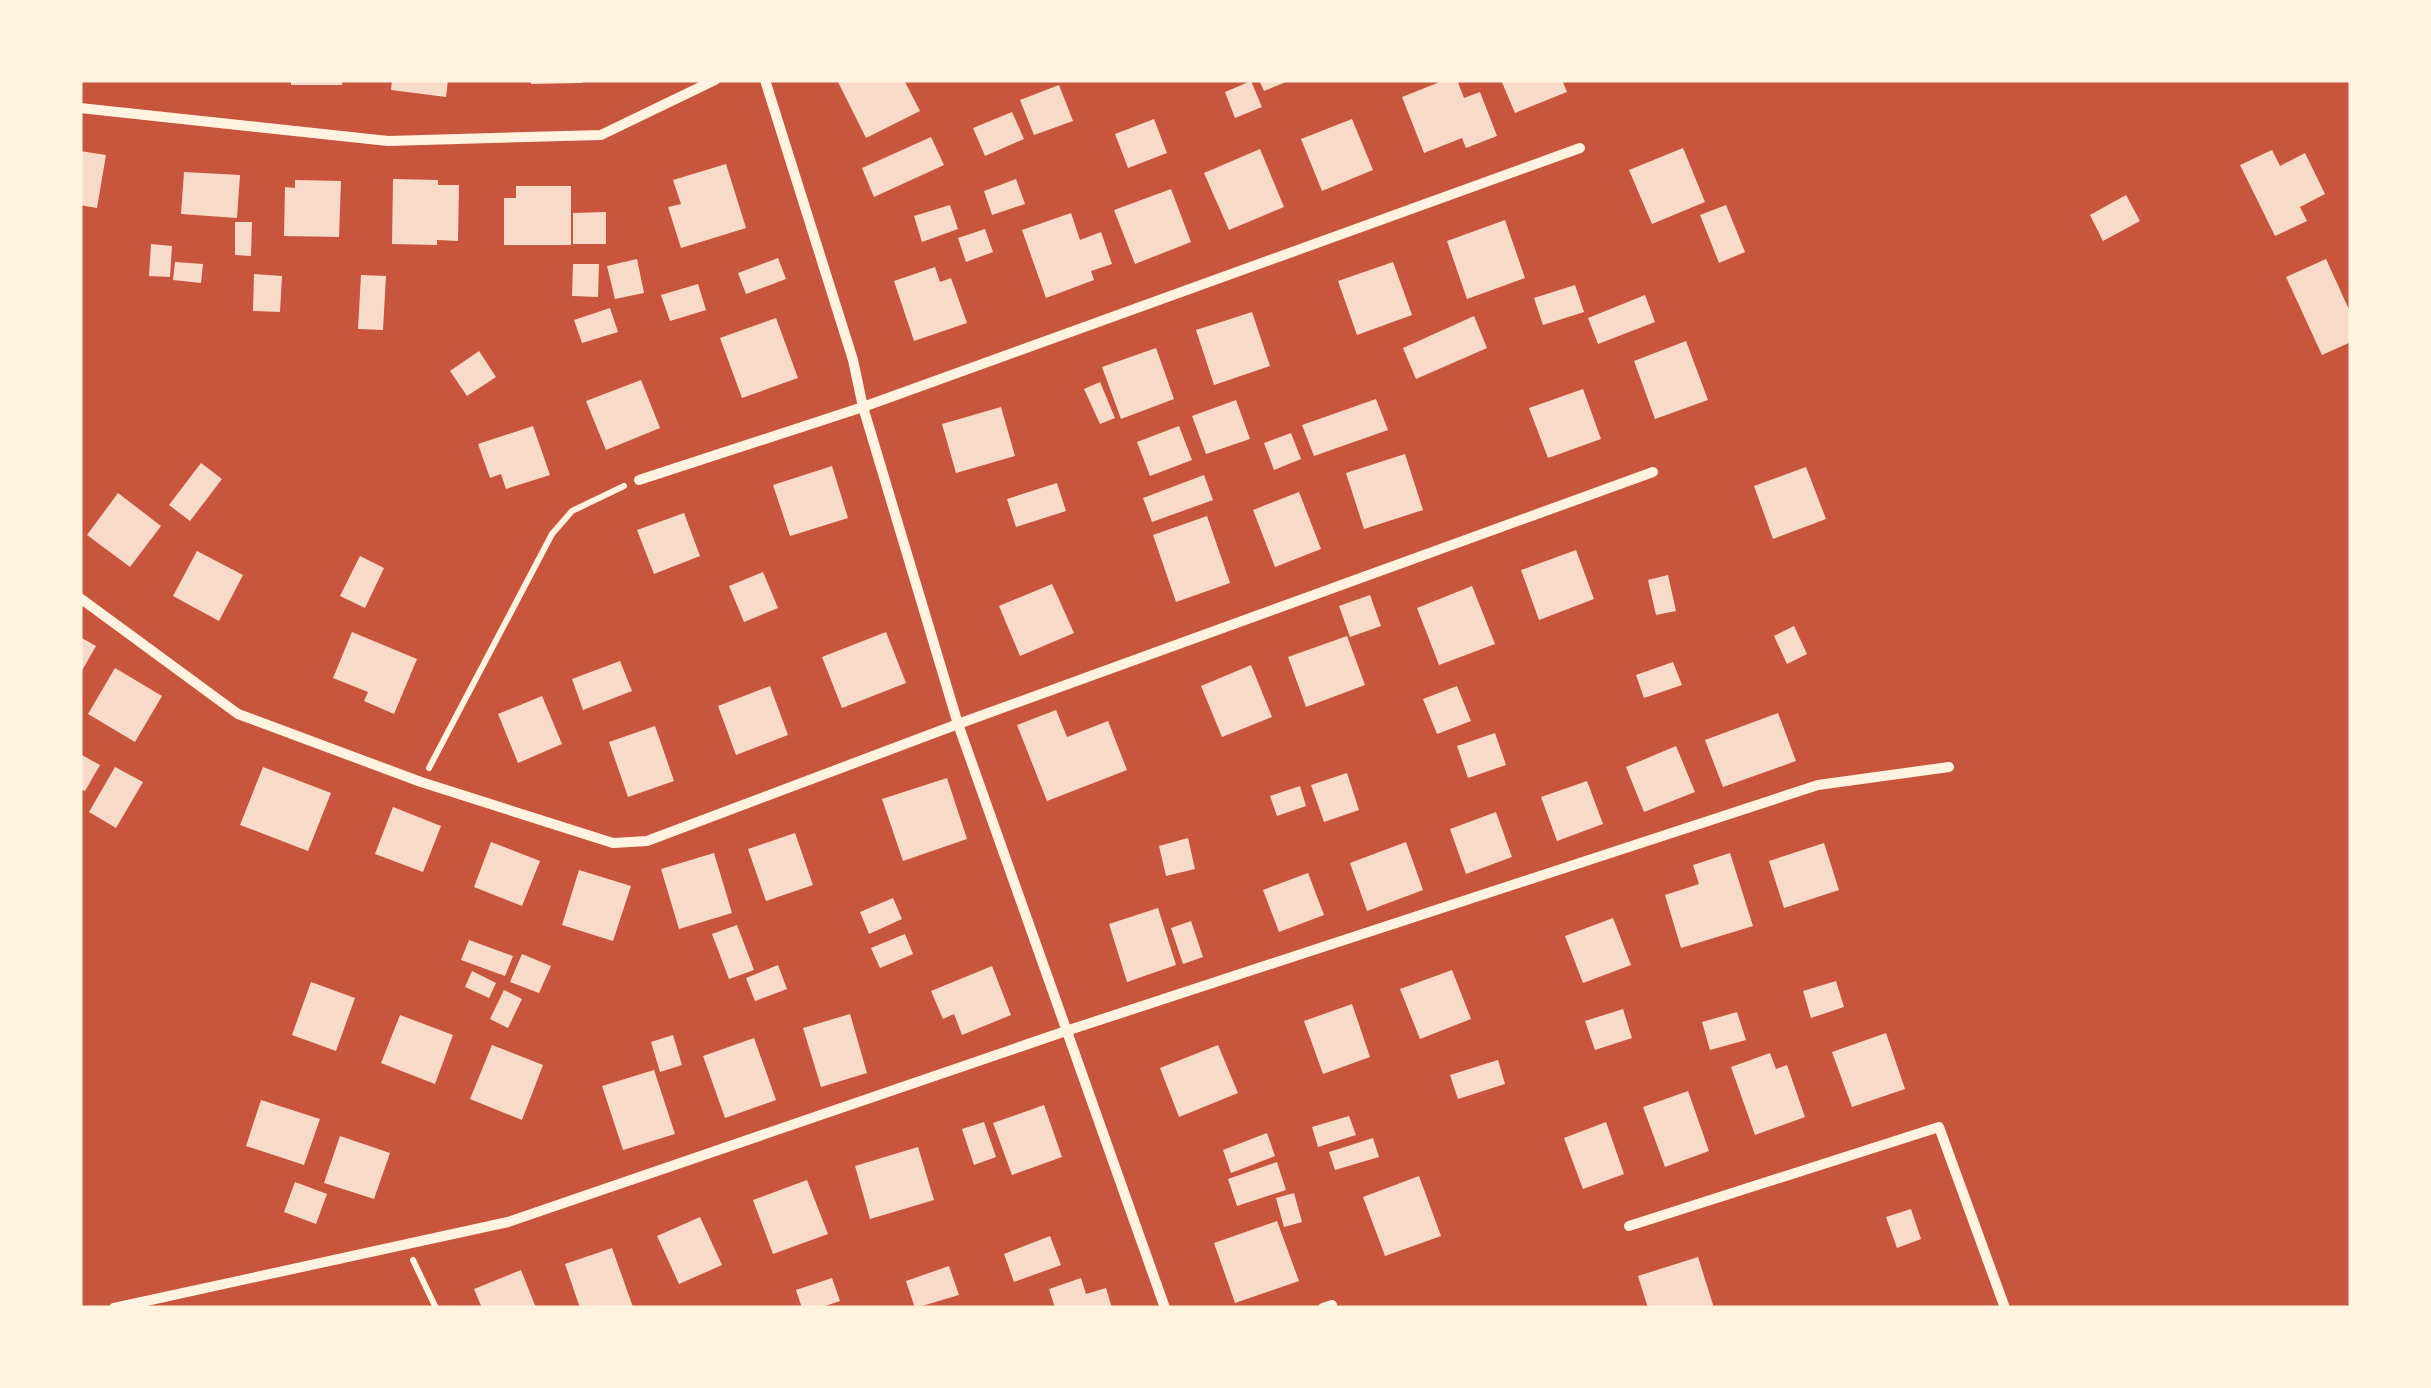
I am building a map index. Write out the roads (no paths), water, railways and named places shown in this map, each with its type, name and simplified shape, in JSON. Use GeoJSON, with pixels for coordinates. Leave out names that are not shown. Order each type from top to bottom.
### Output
{"type":"FeatureCollection","features":[{"type":"Feature","properties":{"kind":"street"},"geometry":{"type":"LineString","coordinates":[[80,108],[388,141],[601,135],[715,80]]}},
{"type":"Feature","properties":{"kind":"street"},"geometry":{"type":"LineString","coordinates":[[764,80],[853,360],[862,407],[958,724],[1165,1308]]}},
{"type":"Feature","properties":{"kind":"street"},"geometry":{"type":"LineString","coordinates":[[640,480],[862,407],[1580,148]]}},
{"type":"Feature","properties":{"kind":"street"},"geometry":{"type":"LineString","coordinates":[[80,598],[238,714],[421,782],[613,844],[646,841],[1653,472]]}},
{"type":"Feature","properties":{"kind":"street"},"geometry":{"type":"LineString","coordinates":[[114,1308],[508,1222],[1066,1031],[1818,785],[1949,767]]}},
{"type":"Feature","properties":{"kind":"street"},"geometry":{"type":"LineString","coordinates":[[1629,1226],[1939,1127],[2005,1308]]}}]}
